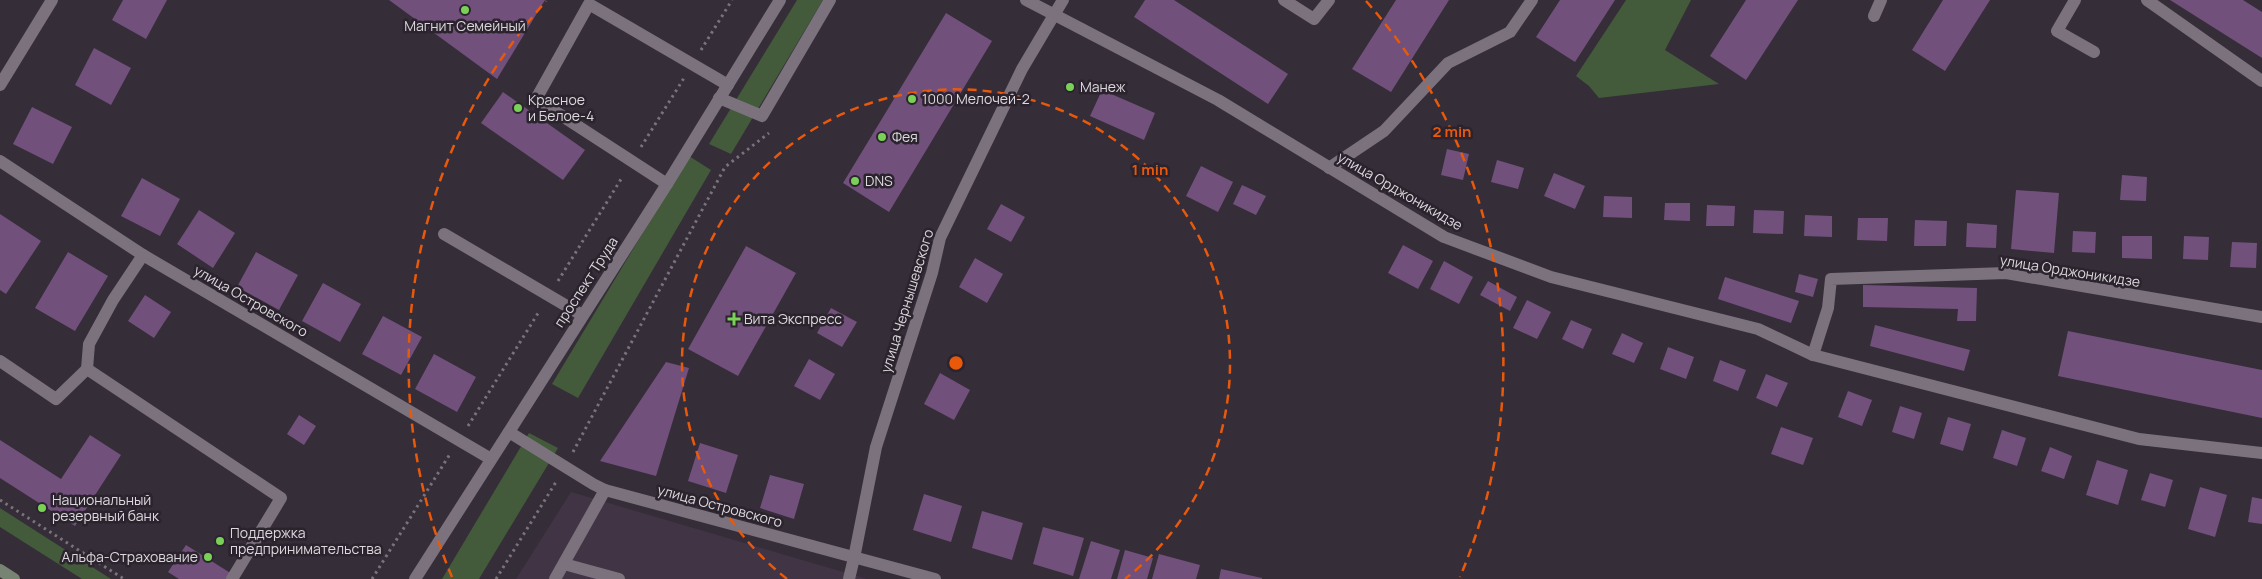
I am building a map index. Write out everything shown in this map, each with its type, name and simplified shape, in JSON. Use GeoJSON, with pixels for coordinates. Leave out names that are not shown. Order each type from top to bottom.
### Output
{"type":"FeatureCollection","features":[{"type":"Feature","properties":{"kind":"main road"},"geometry":{"type":"LineString","coordinates":[[0,570],[14,579]]}},
{"type":"Feature","properties":{"kind":"street"},"geometry":{"type":"LineString","coordinates":[[0,85],[52,0]]}},
{"type":"Feature","properties":{"kind":"street","name":"проспект Труда"},"geometry":{"type":"LineString","coordinates":[[415,579],[667,184],[780,0]]}},
{"type":"Feature","properties":{"kind":"street"},"geometry":{"type":"LineString","coordinates":[[719,98],[762,116],[830,0]]}},
{"type":"Feature","properties":{"kind":"street","name":"улица Орджоникидзе"},"geometry":{"type":"LineString","coordinates":[[1026,0],[1218,100],[1444,237],[1551,278],[1758,329],[1813,355],[2140,439],[2262,453]]}},
{"type":"Feature","properties":{"kind":"street","name":"улица Чернышевского"},"geometry":{"type":"LineString","coordinates":[[849,579],[876,447],[932,273],[940,238],[1022,69],[1063,0]]}},
{"type":"Feature","properties":{"kind":"street"},"geometry":{"type":"LineString","coordinates":[[1284,0],[1314,19],[1329,0]]}},
{"type":"Feature","properties":{"kind":"street"},"geometry":{"type":"LineString","coordinates":[[1328,168],[1384,131],[1448,63],[1510,32],[1532,0]]}},
{"type":"Feature","properties":{"kind":"street"},"geometry":{"type":"LineString","coordinates":[[1874,16],[1881,0]]}},
{"type":"Feature","properties":{"kind":"street"},"geometry":{"type":"LineString","coordinates":[[2076,0],[2057,31],[2094,52]]}},
{"type":"Feature","properties":{"kind":"street"},"geometry":{"type":"LineString","coordinates":[[2147,0],[2262,81]]}},
{"type":"Feature","properties":{"kind":"street"},"geometry":{"type":"LineString","coordinates":[[667,184],[536,99],[591,2],[728,84]]}},
{"type":"Feature","properties":{"kind":"street","name":"улица Островского"},"geometry":{"type":"LineString","coordinates":[[0,161],[143,255],[491,459]]}},
{"type":"Feature","properties":{"kind":"street"},"geometry":{"type":"LineString","coordinates":[[444,234],[582,315]]}},
{"type":"Feature","properties":{"kind":"street"},"geometry":{"type":"LineString","coordinates":[[0,361],[56,399],[87,369],[89,344],[113,300],[143,255]]}},
{"type":"Feature","properties":{"kind":"street","name":"улица Орджоникидзе"},"geometry":{"type":"LineString","coordinates":[[1813,355],[1828,308],[1831,279],[2006,273],[2262,318]]}},
{"type":"Feature","properties":{"kind":"street"},"geometry":{"type":"LineString","coordinates":[[87,369],[281,498],[232,579]]}},
{"type":"Feature","properties":{"kind":"street","name":"улица Островского"},"geometry":{"type":"LineString","coordinates":[[509,432],[605,490],[935,579]]}},
{"type":"Feature","properties":{"kind":"street"},"geometry":{"type":"LineString","coordinates":[[555,579],[605,490]]}},
{"type":"Feature","properties":{"kind":"street"},"geometry":{"type":"LineString","coordinates":[[564,564],[619,579]]}},
{"type":"Feature","properties":{"kind":"path"},"geometry":{"type":"LineString","coordinates":[[496,579],[565,466],[725,167],[773,130]]}},
{"type":"Feature","properties":{"kind":"path"},"geometry":{"type":"LineString","coordinates":[[0,500],[124,579]]}},
{"type":"Feature","properties":{"kind":"shaded area"},"geometry":{"type":"Polygon","coordinates":[[[571,492],[867,579],[516,579],[571,492]]]}},
{"type":"Feature","properties":{"kind":"green space"},"geometry":{"type":"Polygon","coordinates":[[[797,0],[823,0],[731,154],[709,144],[797,0]]]}},
{"type":"Feature","properties":{"kind":"green space"},"geometry":{"type":"Polygon","coordinates":[[[1626,0],[1691,0],[1665,50],[1719,84],[1599,98],[1589,86],[1576,76],[1626,0]]]}},
{"type":"Feature","properties":{"kind":"green space"},"geometry":{"type":"Polygon","coordinates":[[[689,156],[711,170],[578,398],[552,384],[689,156]]]}},
{"type":"Feature","properties":{"kind":"green space"},"geometry":{"type":"Polygon","coordinates":[[[529,433],[558,448],[479,579],[442,579],[529,433]]]}},
{"type":"Feature","properties":{"kind":"green space"},"geometry":{"type":"Polygon","coordinates":[[[0,508],[111,579],[82,579],[0,527],[0,508]]]}},
{"type":"Feature","properties":{"kind":"building"},"geometry":{"type":"Polygon","coordinates":[[[123,0],[167,0],[146,39],[112,20],[123,0]]]}},
{"type":"Feature","properties":{"kind":"building"},"geometry":{"type":"Polygon","coordinates":[[[389,0],[545,0],[497,79],[389,0]]]}},
{"type":"Feature","properties":{"kind":"building"},"geometry":{"type":"Polygon","coordinates":[[[1145,0],[1174,0],[1288,74],[1268,104],[1134,17],[1145,0]]]}},
{"type":"Feature","properties":{"kind":"building"},"geometry":{"type":"Polygon","coordinates":[[[1396,0],[1449,0],[1391,92],[1352,69],[1396,0]]]}},
{"type":"Feature","properties":{"kind":"building"},"geometry":{"type":"Polygon","coordinates":[[[1560,0],[1615,0],[1575,62],[1536,37],[1560,0]]]}},
{"type":"Feature","properties":{"kind":"building"},"geometry":{"type":"Polygon","coordinates":[[[1746,0],[1798,0],[1746,80],[1710,56],[1746,0]]]}},
{"type":"Feature","properties":{"kind":"building"},"geometry":{"type":"Polygon","coordinates":[[[1943,0],[1990,0],[1945,71],[1912,50],[1943,0]]]}},
{"type":"Feature","properties":{"kind":"building"},"geometry":{"type":"Polygon","coordinates":[[[2170,0],[2243,0],[2262,12],[2262,58],[2170,0]]]}},
{"type":"Feature","properties":{"kind":"building"},"geometry":{"type":"Polygon","coordinates":[[[946,13],[992,41],[889,212],[843,183],[946,13]]]}},
{"type":"Feature","properties":{"kind":"building"},"geometry":{"type":"Polygon","coordinates":[[[94,48],[131,68],[111,105],[75,85],[94,48]]]}},
{"type":"Feature","properties":{"kind":"building"},"geometry":{"type":"Polygon","coordinates":[[[1102,90],[1155,113],[1144,140],[1090,116],[1102,90]]]}},
{"type":"Feature","properties":{"kind":"building"},"geometry":{"type":"Polygon","coordinates":[[[503,92],[585,150],[563,180],[481,123],[503,92]]]}},
{"type":"Feature","properties":{"kind":"building"},"geometry":{"type":"Polygon","coordinates":[[[32,107],[72,127],[53,164],[13,144],[32,107]]]}},
{"type":"Feature","properties":{"kind":"building"},"geometry":{"type":"Polygon","coordinates":[[[1447,149],[1469,154],[1463,180],[1441,175],[1447,149]]]}},
{"type":"Feature","properties":{"kind":"building"},"geometry":{"type":"Polygon","coordinates":[[[1497,160],[1524,168],[1518,189],[1491,182],[1497,160]]]}},
{"type":"Feature","properties":{"kind":"building"},"geometry":{"type":"Polygon","coordinates":[[[1201,166],[1233,182],[1218,212],[1186,196],[1201,166]]]}},
{"type":"Feature","properties":{"kind":"building"},"geometry":{"type":"Polygon","coordinates":[[[1554,173],[1585,186],[1575,209],[1544,196],[1554,173]]]}},
{"type":"Feature","properties":{"kind":"building"},"geometry":{"type":"Polygon","coordinates":[[[2122,175],[2147,177],[2146,201],[2120,200],[2122,175]]]}},
{"type":"Feature","properties":{"kind":"building"},"geometry":{"type":"Polygon","coordinates":[[[142,178],[180,199],[160,236],[121,216],[142,178]]]}},
{"type":"Feature","properties":{"kind":"building"},"geometry":{"type":"Polygon","coordinates":[[[1242,185],[1266,196],[1256,215],[1233,204],[1242,185]]]}},
{"type":"Feature","properties":{"kind":"building"},"geometry":{"type":"Polygon","coordinates":[[[2016,190],[2059,193],[2054,253],[2011,249],[2016,190]]]}},
{"type":"Feature","properties":{"kind":"building"},"geometry":{"type":"Polygon","coordinates":[[[1604,196],[1632,197],[1632,218],[1603,217],[1604,196]]]}},
{"type":"Feature","properties":{"kind":"building"},"geometry":{"type":"Polygon","coordinates":[[[1665,203],[1690,203],[1690,221],[1664,220],[1665,203]]]}},
{"type":"Feature","properties":{"kind":"building"},"geometry":{"type":"Polygon","coordinates":[[[1001,204],[1025,217],[1011,242],[987,229],[1001,204]]]}},
{"type":"Feature","properties":{"kind":"building"},"geometry":{"type":"Polygon","coordinates":[[[1707,205],[1735,206],[1734,226],[1706,226],[1707,205]]]}},
{"type":"Feature","properties":{"kind":"building"},"geometry":{"type":"Polygon","coordinates":[[[199,210],[235,233],[213,268],[177,244],[199,210]]]}},
{"type":"Feature","properties":{"kind":"building"},"geometry":{"type":"Polygon","coordinates":[[[1754,210],[1784,211],[1783,234],[1753,233],[1754,210]]]}},
{"type":"Feature","properties":{"kind":"building"},"geometry":{"type":"Polygon","coordinates":[[[0,214],[41,241],[6,294],[0,290],[0,214]]]}},
{"type":"Feature","properties":{"kind":"building"},"geometry":{"type":"Polygon","coordinates":[[[1805,215],[1832,216],[1832,237],[1804,236],[1805,215]]]}},
{"type":"Feature","properties":{"kind":"building"},"geometry":{"type":"Polygon","coordinates":[[[1858,218],[1888,218],[1887,241],[1857,240],[1858,218]]]}},
{"type":"Feature","properties":{"kind":"building"},"geometry":{"type":"Polygon","coordinates":[[[1915,220],[1947,221],[1946,246],[1914,246],[1915,220]]]}},
{"type":"Feature","properties":{"kind":"building"},"geometry":{"type":"Polygon","coordinates":[[[1967,223],[1997,225],[1996,248],[1966,247],[1967,223]]]}},
{"type":"Feature","properties":{"kind":"building"},"geometry":{"type":"Polygon","coordinates":[[[2073,231],[2096,232],[2095,253],[2072,252],[2073,231]]]}},
{"type":"Feature","properties":{"kind":"building"},"geometry":{"type":"Polygon","coordinates":[[[2122,236],[2152,236],[2152,259],[2122,258],[2122,236]]]}},
{"type":"Feature","properties":{"kind":"building"},"geometry":{"type":"Polygon","coordinates":[[[2184,236],[2209,237],[2208,260],[2183,259],[2184,236]]]}},
{"type":"Feature","properties":{"kind":"building"},"geometry":{"type":"Polygon","coordinates":[[[2232,242],[2257,243],[2256,268],[2230,267],[2232,242]]]}},
{"type":"Feature","properties":{"kind":"building"},"geometry":{"type":"Polygon","coordinates":[[[1403,245],[1433,261],[1418,289],[1388,273],[1403,245]]]}},
{"type":"Feature","properties":{"kind":"building"},"geometry":{"type":"Polygon","coordinates":[[[746,246],[796,273],[738,376],[688,349],[746,246]]]}},
{"type":"Feature","properties":{"kind":"building"},"geometry":{"type":"Polygon","coordinates":[[[68,252],[108,276],[75,331],[35,308],[68,252]]]}},
{"type":"Feature","properties":{"kind":"building"},"geometry":{"type":"Polygon","coordinates":[[[256,252],[298,275],[279,310],[237,287],[256,252]]]}},
{"type":"Feature","properties":{"kind":"building"},"geometry":{"type":"Polygon","coordinates":[[[975,258],[1003,274],[987,303],[959,287],[975,258]]]}},
{"type":"Feature","properties":{"kind":"building"},"geometry":{"type":"Polygon","coordinates":[[[1444,261],[1473,277],[1459,304],[1430,289],[1444,261]]]}},
{"type":"Feature","properties":{"kind":"building"},"geometry":{"type":"Polygon","coordinates":[[[1799,274],[1818,279],[1813,297],[1795,292],[1799,274]]]}},
{"type":"Feature","properties":{"kind":"building"},"geometry":{"type":"Polygon","coordinates":[[[1725,277],[1799,301],[1791,323],[1718,299],[1725,277]]]}},
{"type":"Feature","properties":{"kind":"building"},"geometry":{"type":"Polygon","coordinates":[[[1488,281],[1517,297],[1510,311],[1480,295],[1488,281]]]}},
{"type":"Feature","properties":{"kind":"building"},"geometry":{"type":"Polygon","coordinates":[[[323,283],[361,304],[340,342],[302,321],[323,283]]]}},
{"type":"Feature","properties":{"kind":"building"},"geometry":{"type":"Polygon","coordinates":[[[1863,285],[1977,288],[1976,321],[1957,321],[1958,309],[1863,307],[1863,285]]]}},
{"type":"Feature","properties":{"kind":"building"},"geometry":{"type":"Polygon","coordinates":[[[145,295],[171,312],[154,338],[128,321],[145,295]]]}},
{"type":"Feature","properties":{"kind":"building"},"geometry":{"type":"Polygon","coordinates":[[[1527,300],[1551,312],[1537,339],[1513,328],[1527,300]]]}},
{"type":"Feature","properties":{"kind":"building"},"geometry":{"type":"Polygon","coordinates":[[[831,308],[857,322],[842,347],[817,333],[831,308]]]}},
{"type":"Feature","properties":{"kind":"building"},"geometry":{"type":"Polygon","coordinates":[[[383,316],[422,337],[401,375],[362,354],[383,316]]]}},
{"type":"Feature","properties":{"kind":"building"},"geometry":{"type":"Polygon","coordinates":[[[1571,320],[1592,329],[1583,349],[1562,339],[1571,320]]]}},
{"type":"Feature","properties":{"kind":"building"},"geometry":{"type":"Polygon","coordinates":[[[1875,325],[1970,350],[1964,371],[1870,346],[1875,325]]]}},
{"type":"Feature","properties":{"kind":"building"},"geometry":{"type":"Polygon","coordinates":[[[2068,331],[2262,370],[2262,418],[2058,376],[2068,331]]]}},
{"type":"Feature","properties":{"kind":"building"},"geometry":{"type":"Polygon","coordinates":[[[1622,333],[1643,343],[1634,363],[1612,354],[1622,333]]]}},
{"type":"Feature","properties":{"kind":"building"},"geometry":{"type":"Polygon","coordinates":[[[1668,347],[1694,357],[1686,379],[1660,369],[1668,347]]]}},
{"type":"Feature","properties":{"kind":"building"},"geometry":{"type":"Polygon","coordinates":[[[434,354],[476,377],[457,412],[415,389],[434,354]]]}},
{"type":"Feature","properties":{"kind":"building"},"geometry":{"type":"Polygon","coordinates":[[[809,359],[835,374],[820,400],[794,386],[809,359]]]}},
{"type":"Feature","properties":{"kind":"building"},"geometry":{"type":"Polygon","coordinates":[[[1720,360],[1746,370],[1738,391],[1713,381],[1720,360]]]}},
{"type":"Feature","properties":{"kind":"building"},"geometry":{"type":"Polygon","coordinates":[[[666,362],[689,368],[656,476],[600,461],[666,362]]]}},
{"type":"Feature","properties":{"kind":"building"},"geometry":{"type":"Polygon","coordinates":[[[940,373],[970,390],[954,420],[924,404],[940,373]]]}},
{"type":"Feature","properties":{"kind":"building"},"geometry":{"type":"Polygon","coordinates":[[[1766,374],[1788,383],[1777,407],[1756,398],[1766,374]]]}},
{"type":"Feature","properties":{"kind":"building"},"geometry":{"type":"Polygon","coordinates":[[[1848,391],[1872,400],[1862,426],[1838,417],[1848,391]]]}},
{"type":"Feature","properties":{"kind":"building"},"geometry":{"type":"Polygon","coordinates":[[[1900,406],[1922,413],[1914,439],[1892,432],[1900,406]]]}},
{"type":"Feature","properties":{"kind":"building"},"geometry":{"type":"Polygon","coordinates":[[[299,415],[316,426],[304,445],[287,434],[299,415]]]}},
{"type":"Feature","properties":{"kind":"building"},"geometry":{"type":"Polygon","coordinates":[[[1948,417],[1971,424],[1963,451],[1940,444],[1948,417]]]}},
{"type":"Feature","properties":{"kind":"building"},"geometry":{"type":"Polygon","coordinates":[[[1781,427],[1813,438],[1803,465],[1771,454],[1781,427]]]}},
{"type":"Feature","properties":{"kind":"building"},"geometry":{"type":"Polygon","coordinates":[[[2002,430],[2026,438],[2017,466],[1993,458],[2002,430]]]}},
{"type":"Feature","properties":{"kind":"building"},"geometry":{"type":"Polygon","coordinates":[[[90,435],[121,455],[75,526],[0,478],[0,440],[61,479],[90,435]]]}},
{"type":"Feature","properties":{"kind":"building"},"geometry":{"type":"Polygon","coordinates":[[[700,443],[738,455],[726,493],[688,481],[700,443]]]}},
{"type":"Feature","properties":{"kind":"building"},"geometry":{"type":"Polygon","coordinates":[[[2050,447],[2072,456],[2064,479],[2041,471],[2050,447]]]}},
{"type":"Feature","properties":{"kind":"building"},"geometry":{"type":"Polygon","coordinates":[[[2097,460],[2128,470],[2118,505],[2086,495],[2097,460]]]}},
{"type":"Feature","properties":{"kind":"building"},"geometry":{"type":"Polygon","coordinates":[[[2150,473],[2173,480],[2165,507],[2141,500],[2150,473]]]}},
{"type":"Feature","properties":{"kind":"building"},"geometry":{"type":"Polygon","coordinates":[[[770,475],[804,484],[794,519],[760,508],[770,475]]]}},
{"type":"Feature","properties":{"kind":"building"},"geometry":{"type":"Polygon","coordinates":[[[2200,487],[2227,495],[2215,537],[2188,529],[2200,487]]]}},
{"type":"Feature","properties":{"kind":"building"},"geometry":{"type":"Polygon","coordinates":[[[924,494],[962,506],[951,542],[913,530],[924,494]]]}},
{"type":"Feature","properties":{"kind":"building"},"geometry":{"type":"Polygon","coordinates":[[[2252,497],[2262,499],[2262,524],[2248,522],[2252,497]]]}},
{"type":"Feature","properties":{"kind":"building"},"geometry":{"type":"Polygon","coordinates":[[[982,511],[1023,523],[1012,560],[972,548],[982,511]]]}},
{"type":"Feature","properties":{"kind":"building"},"geometry":{"type":"Polygon","coordinates":[[[1043,527],[1084,538],[1073,576],[1033,564],[1043,527]]]}},
{"type":"Feature","properties":{"kind":"building"},"geometry":{"type":"Polygon","coordinates":[[[1091,541],[1120,550],[1111,579],[1079,579],[1091,541]]]}},
{"type":"Feature","properties":{"kind":"building"},"geometry":{"type":"Polygon","coordinates":[[[186,545],[232,574],[228,579],[179,579],[168,572],[186,545]]]}},
{"type":"Feature","properties":{"kind":"building"},"geometry":{"type":"Polygon","coordinates":[[[1125,550],[1153,558],[1147,579],[1117,579],[1125,550]]]}},
{"type":"Feature","properties":{"kind":"building"},"geometry":{"type":"Polygon","coordinates":[[[1159,554],[1200,565],[1196,579],[1152,579],[1159,554]]]}},
{"type":"Feature","properties":{"kind":"building"},"geometry":{"type":"Polygon","coordinates":[[[1221,569],[1262,578],[1262,579],[1219,579],[1221,569]]]}},
{"type":"Feature","properties":{"kind":"place","name":"Магнит Семейный"},"geometry":{"type":"Point","coordinates":[465,10]}},
{"type":"Feature","properties":{"kind":"place","name":"Манеж"},"geometry":{"type":"Point","coordinates":[1070,87]}},
{"type":"Feature","properties":{"kind":"place","name":"1000 Мелочей-2"},"geometry":{"type":"Point","coordinates":[912,99]}},
{"type":"Feature","properties":{"kind":"place","name":"Красное и Белое-4"},"geometry":{"type":"Point","coordinates":[518,108]}},
{"type":"Feature","properties":{"kind":"place","name":"Фея"},"geometry":{"type":"Point","coordinates":[882,137]}},
{"type":"Feature","properties":{"kind":"place","name":"DNS"},"geometry":{"type":"Point","coordinates":[855,181]}},
{"type":"Feature","properties":{"kind":"place","name":"Вита Экспресс"},"geometry":{"type":"Point","coordinates":[734,319]}},
{"type":"Feature","properties":{"kind":"place","name":"Национальный резервный банк"},"geometry":{"type":"Point","coordinates":[42,508]}},
{"type":"Feature","properties":{"kind":"place","name":"Поддержка предпринимательства"},"geometry":{"type":"Point","coordinates":[220,541]}},
{"type":"Feature","properties":{"kind":"place","name":"Альфа-Страхование"},"geometry":{"type":"Point","coordinates":[208,557]}}]}
